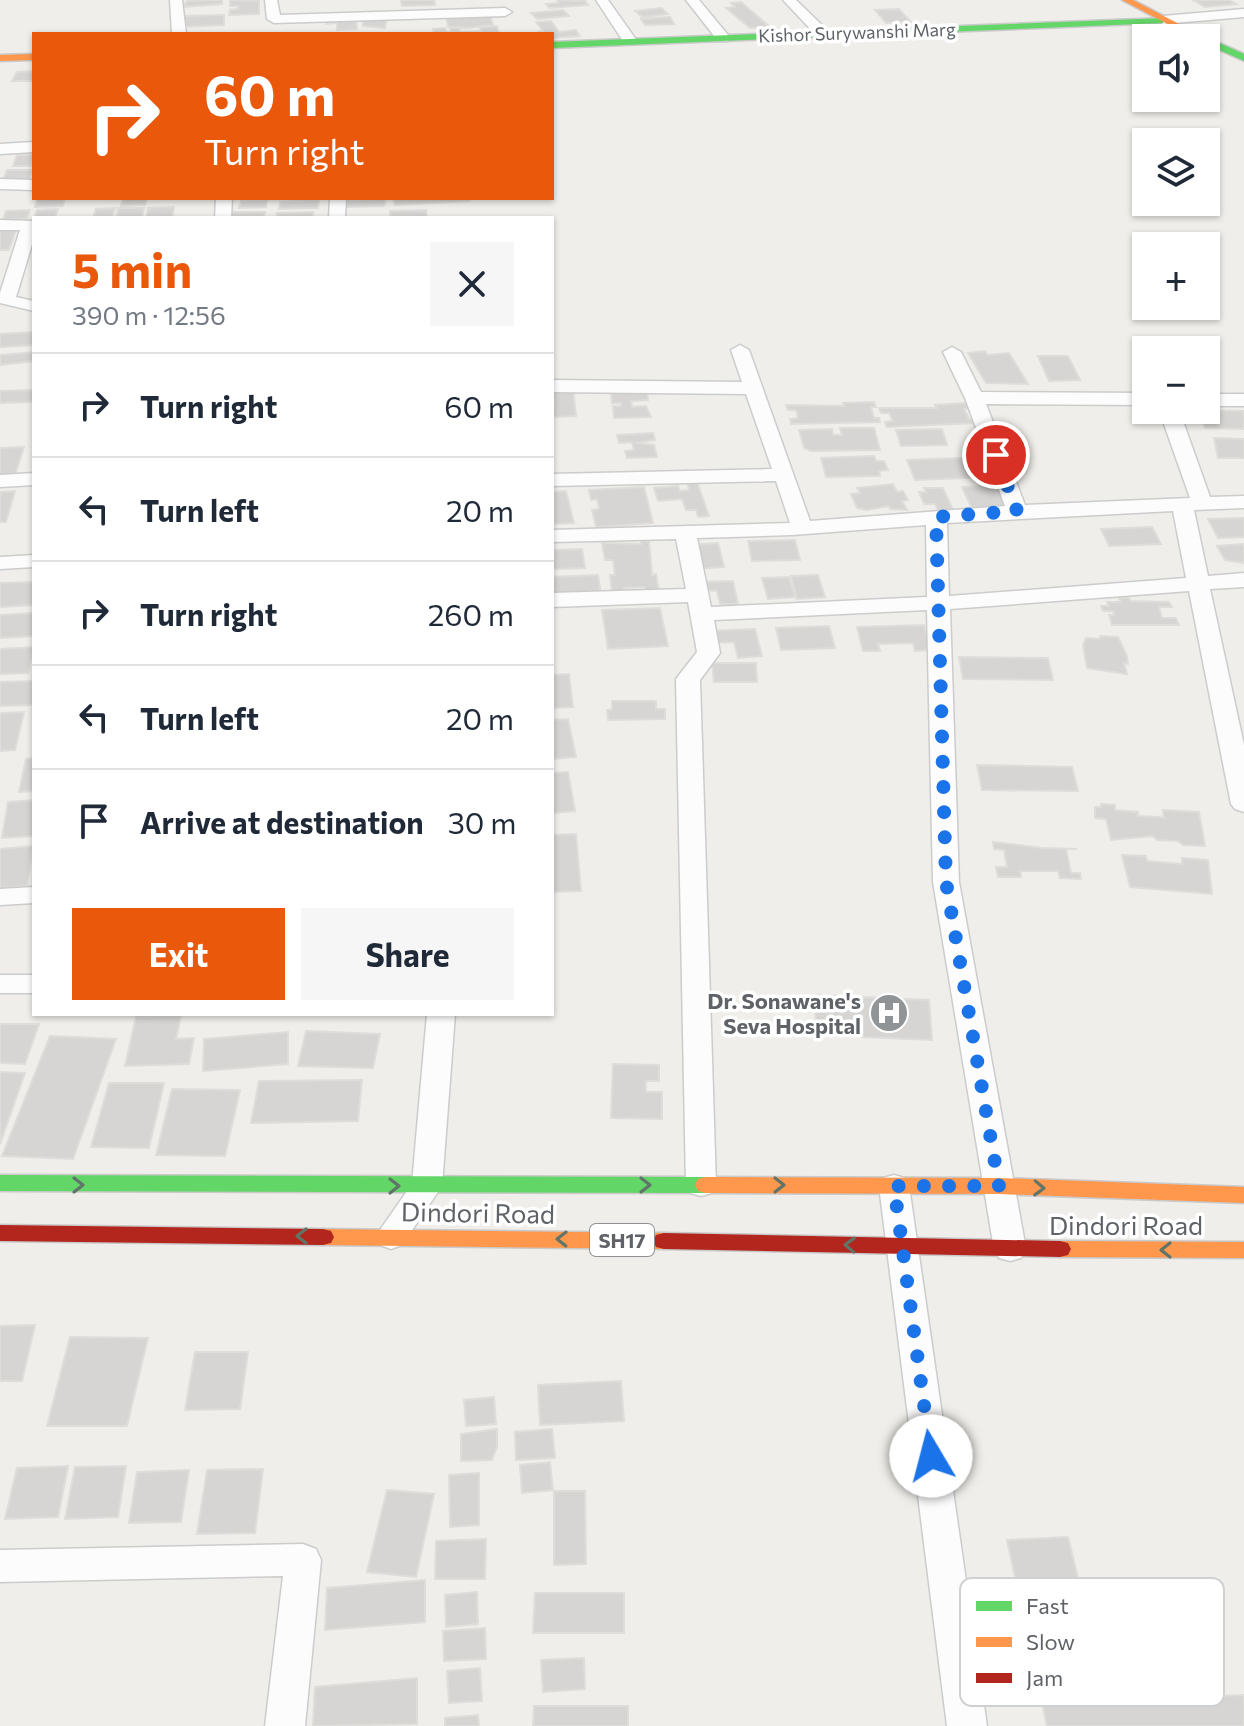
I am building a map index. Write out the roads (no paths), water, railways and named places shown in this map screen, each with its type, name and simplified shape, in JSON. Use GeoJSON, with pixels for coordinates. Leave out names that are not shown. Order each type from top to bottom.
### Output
{"type":"FeatureCollection","features":[{"type":"Feature","properties":{"kind":"main road"},"geometry":{"type":"LineString","coordinates":[[1126,0],[1171,24]]}},
{"type":"Feature","properties":{"kind":"main road","name":"Kishor Surywanshi Marg"},"geometry":{"type":"LineString","coordinates":[[554,45],[1163,20]]}},
{"type":"Feature","properties":{"kind":"main road"},"geometry":{"type":"LineString","coordinates":[[1220,47],[1244,58]]}},
{"type":"Feature","properties":{"kind":"main road"},"geometry":{"type":"LineString","coordinates":[[0,58],[32,57]]}},
{"type":"Feature","properties":{"kind":"main road"},"geometry":{"type":"LineString","coordinates":[[0,1183],[999,1186],[1244,1195]]}},
{"type":"Feature","properties":{"kind":"main road","name":"Dindori Road"},"geometry":{"type":"LineString","coordinates":[[0,1233],[1244,1250]]}},
{"type":"Feature","properties":{"kind":"street"},"geometry":{"type":"LineString","coordinates":[[176,0],[179,32]]}},
{"type":"Feature","properties":{"kind":"street"},"geometry":{"type":"LineString","coordinates":[[271,0],[274,19],[507,18],[496,0]]}},
{"type":"Feature","properties":{"kind":"street"},"geometry":{"type":"LineString","coordinates":[[602,0],[630,41]]}},
{"type":"Feature","properties":{"kind":"street"},"geometry":{"type":"LineString","coordinates":[[692,0],[723,38]]}},
{"type":"Feature","properties":{"kind":"street"},"geometry":{"type":"LineString","coordinates":[[789,0],[822,33]]}},
{"type":"Feature","properties":{"kind":"street"},"geometry":{"type":"LineString","coordinates":[[1163,20],[1244,13]]}},
{"type":"Feature","properties":{"kind":"street"},"geometry":{"type":"LineString","coordinates":[[0,149],[32,147]]}},
{"type":"Feature","properties":{"kind":"street"},"geometry":{"type":"LineString","coordinates":[[0,184],[32,185]]}},
{"type":"Feature","properties":{"kind":"street"},"geometry":{"type":"LineString","coordinates":[[0,225],[32,225],[4,298],[32,306]]}},
{"type":"Feature","properties":{"kind":"street"},"geometry":{"type":"LineString","coordinates":[[740,350],[802,528]]}},
{"type":"Feature","properties":{"kind":"street"},"geometry":{"type":"LineString","coordinates":[[952,352],[974,398],[1017,511]]}},
{"type":"Feature","properties":{"kind":"street"},"geometry":{"type":"LineString","coordinates":[[554,386],[753,388]]}},
{"type":"Feature","properties":{"kind":"street"},"geometry":{"type":"LineString","coordinates":[[974,398],[1132,399]]}},
{"type":"Feature","properties":{"kind":"street"},"geometry":{"type":"LineString","coordinates":[[1220,400],[1244,400]]}},
{"type":"Feature","properties":{"kind":"street"},"geometry":{"type":"LineString","coordinates":[[1172,424],[1192,504],[1198,584],[1244,804]]}},
{"type":"Feature","properties":{"kind":"street"},"geometry":{"type":"LineString","coordinates":[[554,480],[783,475]]}},
{"type":"Feature","properties":{"kind":"street"},"geometry":{"type":"LineString","coordinates":[[0,481],[32,479]]}},
{"type":"Feature","properties":{"kind":"street"},"geometry":{"type":"LineString","coordinates":[[554,536],[802,528],[1017,511],[1244,502]]}},
{"type":"Feature","properties":{"kind":"street"},"geometry":{"type":"LineString","coordinates":[[936,517],[946,882],[1010,1249]]}},
{"type":"Feature","properties":{"kind":"street"},"geometry":{"type":"LineString","coordinates":[[685,530],[709,653],[688,679],[701,1185]]}},
{"type":"Feature","properties":{"kind":"street"},"geometry":{"type":"LineString","coordinates":[[0,563],[32,561]]}},
{"type":"Feature","properties":{"kind":"street"},"geometry":{"type":"LineString","coordinates":[[554,600],[700,605],[938,603],[1244,580]]}},
{"type":"Feature","properties":{"kind":"street"},"geometry":{"type":"LineString","coordinates":[[0,897],[32,895]]}},
{"type":"Feature","properties":{"kind":"street"},"geometry":{"type":"LineString","coordinates":[[0,984],[32,984]]}},
{"type":"Feature","properties":{"kind":"street"},"geometry":{"type":"LineString","coordinates":[[391,1237],[427,1186],[441,1016]]}},
{"type":"Feature","properties":{"kind":"street"},"geometry":{"type":"LineString","coordinates":[[894,1186],[960,1674]]}},
{"type":"Feature","properties":{"kind":"street"},"geometry":{"type":"LineString","coordinates":[[0,1566],[303,1560],[285,1726]]}},
{"type":"Feature","properties":{"kind":"street"},"geometry":{"type":"LineString","coordinates":[[964,1706],[967,1726]]}},
{"type":"Feature","properties":{"kind":"place","name":"Dr. Sonawane's Seva Hospital"},"geometry":{"type":"Point","coordinates":[889,1013]}}]}
